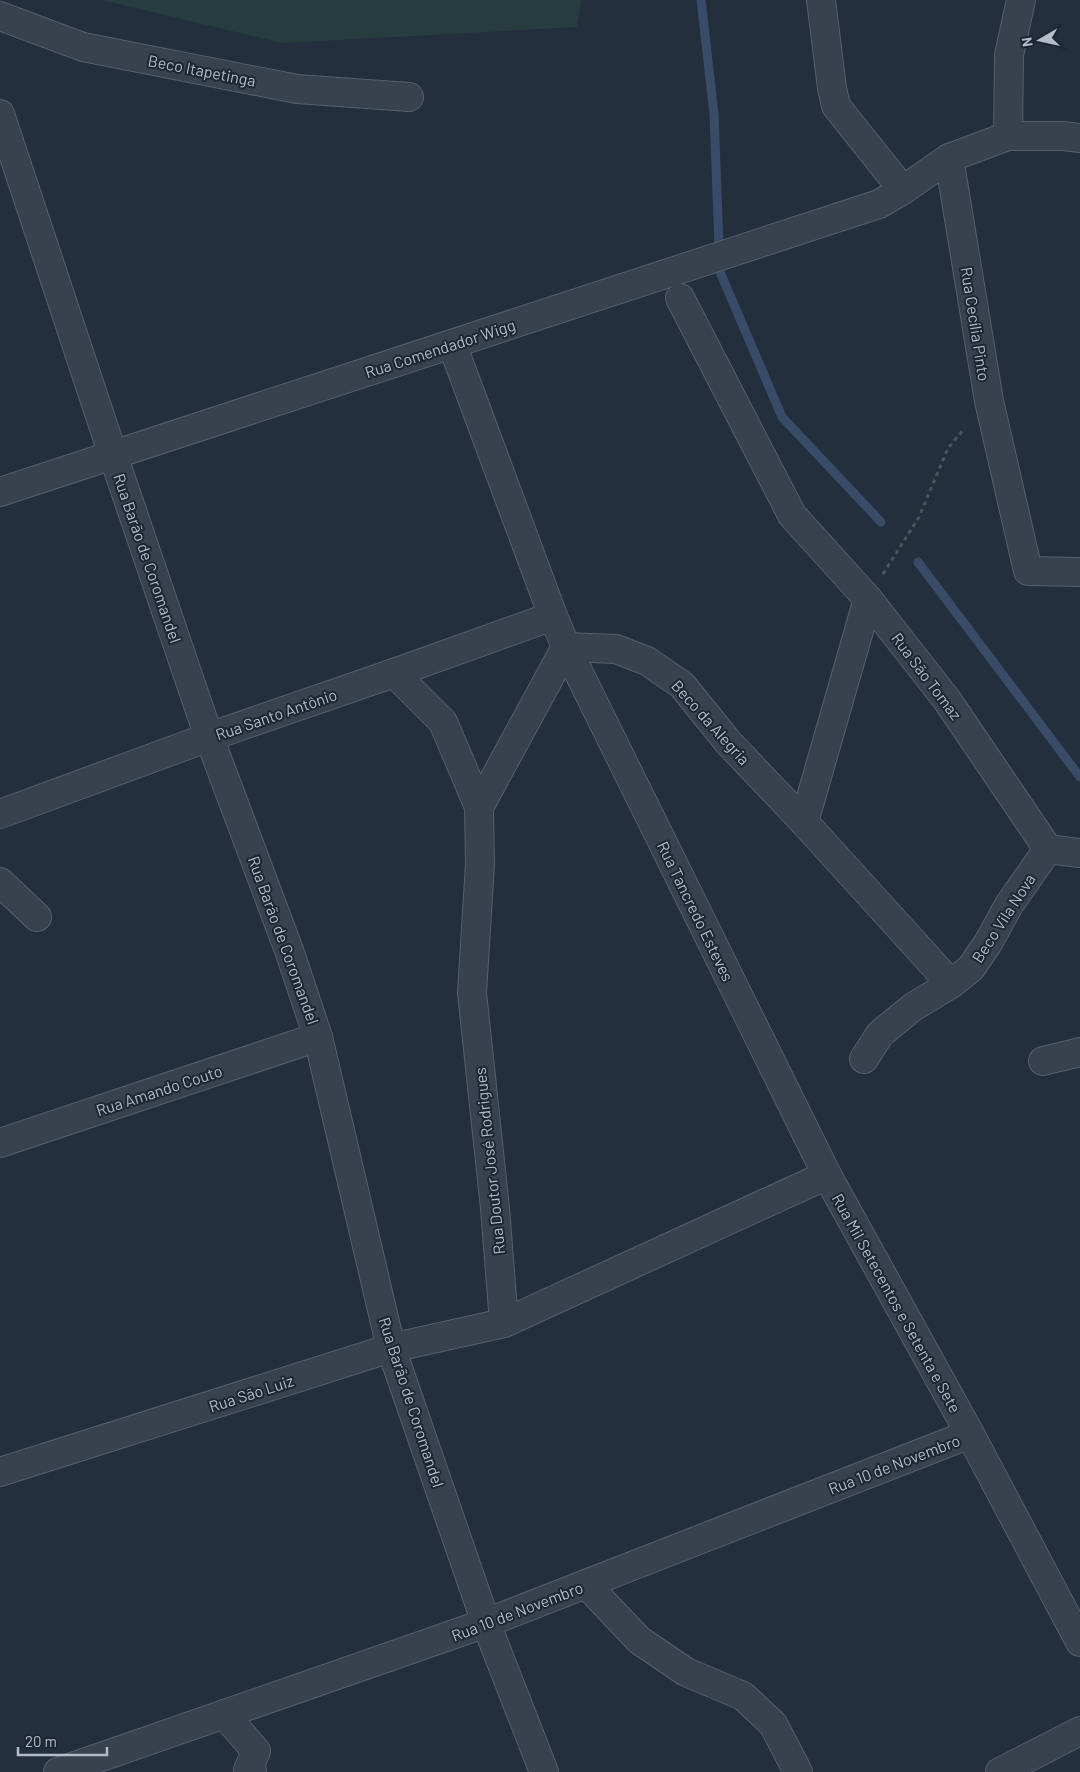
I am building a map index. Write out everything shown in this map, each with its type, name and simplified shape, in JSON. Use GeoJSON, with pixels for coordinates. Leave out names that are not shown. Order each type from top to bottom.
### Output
{"type":"FeatureCollection","features":[{"type":"Feature","properties":{"kind":"street"},"geometry":{"type":"LineString","coordinates":[[821,0],[836,106],[903,190]]}},
{"type":"Feature","properties":{"kind":"street"},"geometry":{"type":"LineString","coordinates":[[1008,136],[1009,56],[1021,0]]}},
{"type":"Feature","properties":{"kind":"street","name":"Beco Itapetinga"},"geometry":{"type":"LineString","coordinates":[[0,16],[83,46],[297,89],[410,98]]}},
{"type":"Feature","properties":{"kind":"street","name":"Rua Barão de Coromandel"},"geometry":{"type":"LineString","coordinates":[[0,114],[4,146],[209,737],[290,954],[318,1037],[391,1348],[486,1624],[544,1772]]}},
{"type":"Feature","properties":{"kind":"street"},"geometry":{"type":"LineString","coordinates":[[949,158],[1008,136],[1063,136],[1080,138]]}},
{"type":"Feature","properties":{"kind":"street","name":"Rua Comendador Wigg"},"geometry":{"type":"LineString","coordinates":[[0,492],[512,325],[562,306],[879,204],[949,158]]}},
{"type":"Feature","properties":{"kind":"street","name":"Rua Cecília Pinto"},"geometry":{"type":"LineString","coordinates":[[949,158],[989,401],[1028,570],[1080,572]]}},
{"type":"Feature","properties":{"kind":"street","name":"Rua São Tomaz"},"geometry":{"type":"LineString","coordinates":[[680,298],[792,515],[868,599],[947,700],[1048,849]]}},
{"type":"Feature","properties":{"kind":"street","name":"Rua Tancredo Esteves"},"geometry":{"type":"LineString","coordinates":[[452,344],[566,648],[826,1175]]}},
{"type":"Feature","properties":{"kind":"street"},"geometry":{"type":"LineString","coordinates":[[804,822],[868,599]]}},
{"type":"Feature","properties":{"kind":"street","name":"Rua Santo Antônio"},"geometry":{"type":"LineString","coordinates":[[0,814],[209,737],[553,616]]}},
{"type":"Feature","properties":{"kind":"street"},"geometry":{"type":"LineString","coordinates":[[479,807],[566,648]]}},
{"type":"Feature","properties":{"kind":"street","name":"Beco da Alegria"},"geometry":{"type":"LineString","coordinates":[[566,648],[616,649],[647,661],[682,685],[728,742],[804,822],[951,984]]}},
{"type":"Feature","properties":{"kind":"street","name":"Rua Doutor José Rodrigues"},"geometry":{"type":"LineString","coordinates":[[394,673],[443,722],[479,807],[480,864],[472,993],[496,1208],[504,1323]]}},
{"type":"Feature","properties":{"kind":"street"},"geometry":{"type":"LineString","coordinates":[[1048,849],[1080,853]]}},
{"type":"Feature","properties":{"kind":"street","name":"Beco Vila Nova"},"geometry":{"type":"LineString","coordinates":[[864,1059],[880,1034],[913,1007],[951,984],[970,968],[1048,849]]}},
{"type":"Feature","properties":{"kind":"street"},"geometry":{"type":"LineString","coordinates":[[0,882],[37,917]]}},
{"type":"Feature","properties":{"kind":"street","name":"Rua Amando Couto"},"geometry":{"type":"LineString","coordinates":[[0,1143],[318,1037]]}},
{"type":"Feature","properties":{"kind":"street"},"geometry":{"type":"LineString","coordinates":[[1043,1061],[1080,1052]]}},
{"type":"Feature","properties":{"kind":"street"},"geometry":{"type":"LineString","coordinates":[[504,1323],[826,1175]]}},
{"type":"Feature","properties":{"kind":"street","name":"Rua Mil Setecentos e Setenta e Sete"},"geometry":{"type":"LineString","coordinates":[[826,1175],[970,1434],[1080,1642]]}},
{"type":"Feature","properties":{"kind":"street","name":"Rua São Luiz"},"geometry":{"type":"LineString","coordinates":[[0,1472],[391,1348],[504,1323]]}},
{"type":"Feature","properties":{"kind":"street","name":"Rua 10 de Novembro"},"geometry":{"type":"LineString","coordinates":[[58,1772],[486,1624],[970,1434]]}},
{"type":"Feature","properties":{"kind":"street"},"geometry":{"type":"LineString","coordinates":[[586,1584],[639,1640],[686,1672],[743,1696],[772,1724],[798,1772]]}},
{"type":"Feature","properties":{"kind":"street"},"geometry":{"type":"LineString","coordinates":[[224,1714],[256,1751],[248,1770],[252,1772]]}},
{"type":"Feature","properties":{"kind":"street"},"geometry":{"type":"LineString","coordinates":[[1000,1772],[1080,1732]]}},
{"type":"Feature","properties":{"kind":"path"},"geometry":{"type":"LineString","coordinates":[[868,599],[919,517],[948,448],[989,401]]}},
{"type":"Feature","properties":{"kind":"green space"},"geometry":{"type":"Polygon","coordinates":[[[102,0],[581,0],[577,27],[282,43],[102,0]]]}},
{"type":"Feature","properties":{"kind":"waterway"},"geometry":{"type":"LineString","coordinates":[[701,0],[714,114],[720,272],[782,417],[881,522]]}},
{"type":"Feature","properties":{"kind":"waterway"},"geometry":{"type":"LineString","coordinates":[[918,562],[1080,777]]}}]}
